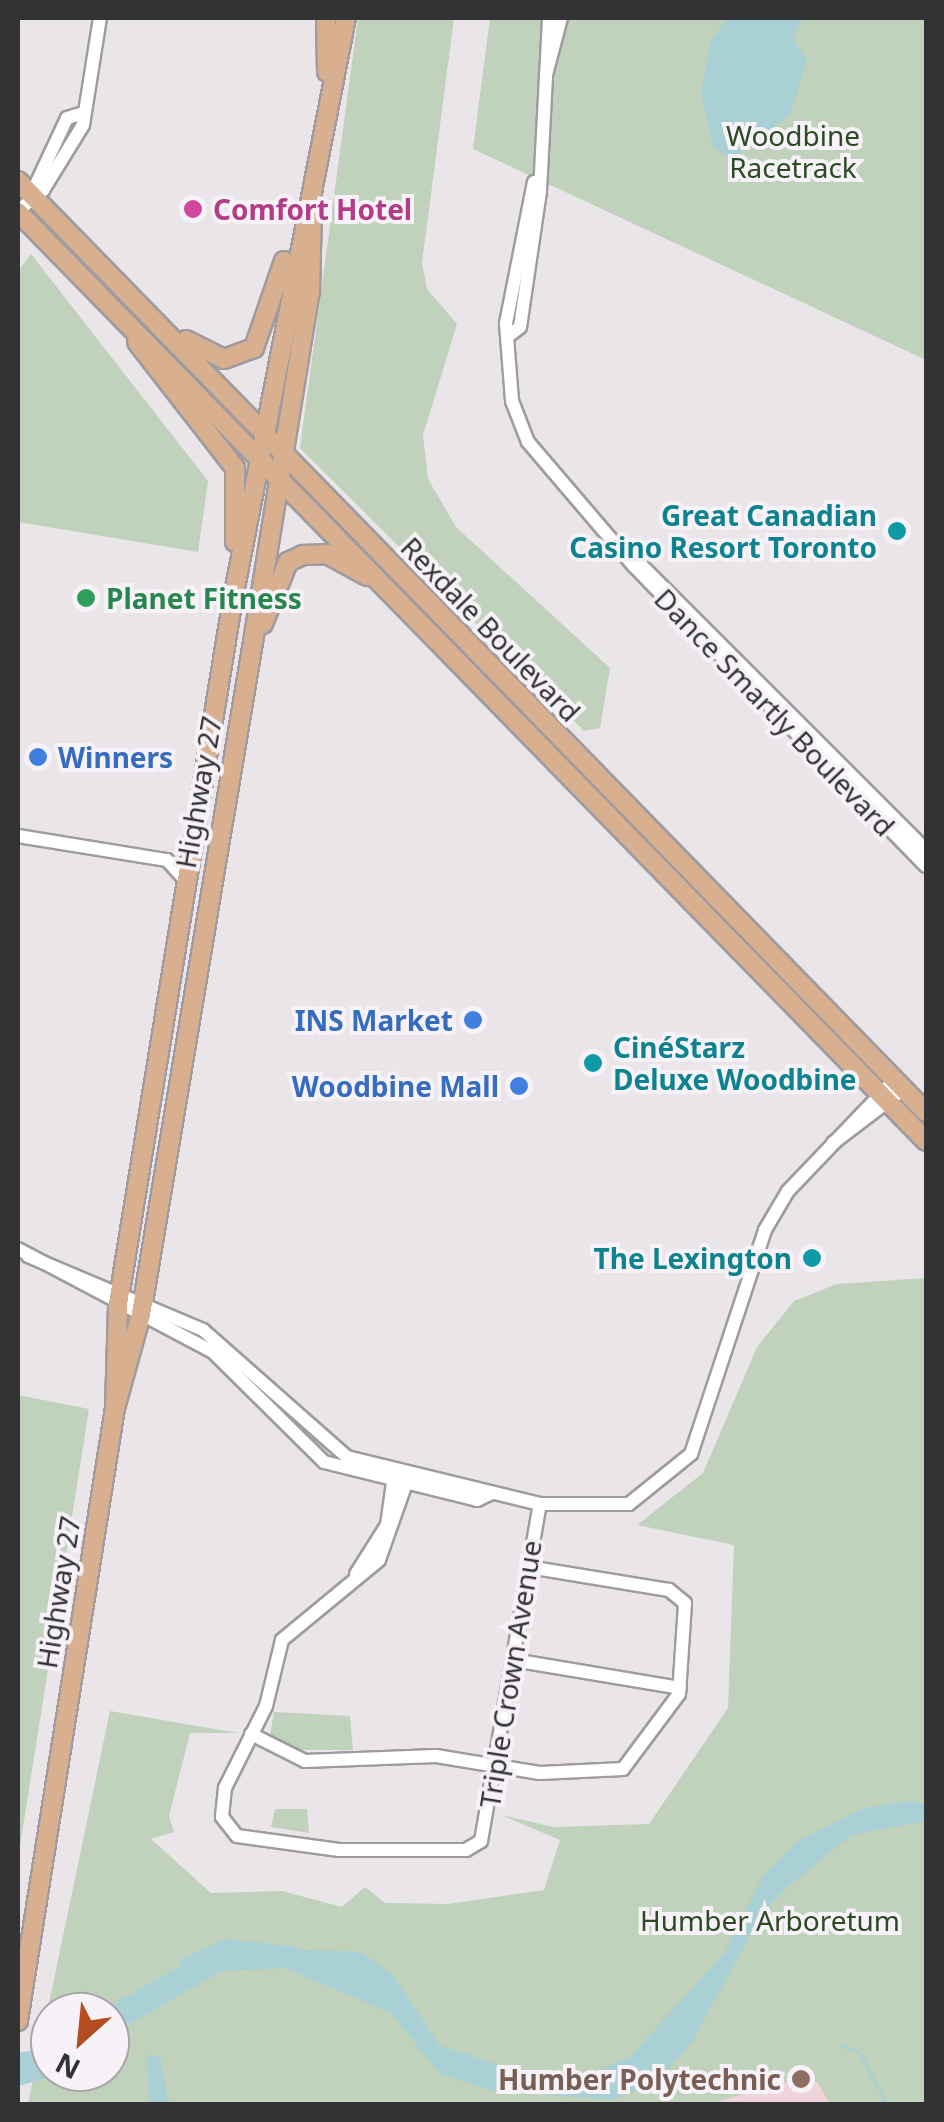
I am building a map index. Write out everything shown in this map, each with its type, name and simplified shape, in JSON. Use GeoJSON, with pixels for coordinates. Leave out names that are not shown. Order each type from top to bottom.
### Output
{"type":"FeatureCollection","features":[{"type":"Feature","properties":{"kind":"main road","name":"Highway 27"},"geometry":{"type":"LineString","coordinates":[[326,18],[328,78]]}},
{"type":"Feature","properties":{"kind":"main road","name":"Highway 27"},"geometry":{"type":"LineString","coordinates":[[115,1408],[120,1297],[190,892],[197,822],[234,598],[328,78],[346,18]]}},
{"type":"Feature","properties":{"kind":"main road","name":"Rexdale Boulevard"},"geometry":{"type":"LineString","coordinates":[[18,181],[926,1112]]}},
{"type":"Feature","properties":{"kind":"main road","name":"Highway 27"},"geometry":{"type":"LineString","coordinates":[[18,2016],[115,1408],[142,1307],[253,642],[276,471],[310,292],[312,182]]}},
{"type":"Feature","properties":{"kind":"main road","name":"Rexdale Boulevard"},"geometry":{"type":"LineString","coordinates":[[18,212],[260,454],[926,1141]]}},
{"type":"Feature","properties":{"kind":"main road"},"geometry":{"type":"LineString","coordinates":[[156,322],[218,358],[254,348],[303,214]]}},
{"type":"Feature","properties":{"kind":"main road"},"geometry":{"type":"LineString","coordinates":[[107,302],[234,468],[234,598]]}},
{"type":"Feature","properties":{"kind":"main road"},"geometry":{"type":"LineString","coordinates":[[253,642],[288,562],[303,555],[328,554],[391,590]]}},
{"type":"Feature","properties":{"kind":"street"},"geometry":{"type":"LineString","coordinates":[[18,212],[72,145],[100,18]]}},
{"type":"Feature","properties":{"kind":"street","name":"Dance Smartly Boulevard"},"geometry":{"type":"LineString","coordinates":[[549,18],[526,287],[511,334],[508,378],[528,442],[926,866]]}},
{"type":"Feature","properties":{"kind":"street","name":"Dance Smartly Boulevard"},"geometry":{"type":"LineString","coordinates":[[546,75],[561,18]]}},
{"type":"Feature","properties":{"kind":"street","name":"Dance Smartly Boulevard"},"geometry":{"type":"LineString","coordinates":[[630,554],[926,850]]}},
{"type":"Feature","properties":{"kind":"street"},"geometry":{"type":"LineString","coordinates":[[167,860],[197,822]]}},
{"type":"Feature","properties":{"kind":"street"},"geometry":{"type":"LineString","coordinates":[[18,836],[167,860],[190,892]]}},
{"type":"Feature","properties":{"kind":"street"},"geometry":{"type":"LineString","coordinates":[[23,1252],[142,1307],[213,1352],[323,1443],[395,1468],[540,1504],[630,1504],[675,1475],[703,1429],[765,1230],[833,1143],[899,1084]]}},
{"type":"Feature","properties":{"kind":"street"},"geometry":{"type":"LineString","coordinates":[[269,1400],[324,1462],[399,1485],[478,1500],[492,1493]]}},
{"type":"Feature","properties":{"kind":"street"},"geometry":{"type":"LineString","coordinates":[[395,1468],[399,1485],[387,1525],[356,1574],[282,1640],[251,1734],[305,1760],[436,1756],[495,1766],[615,1773],[680,1688],[685,1603],[677,1593],[529,1567]]}},
{"type":"Feature","properties":{"kind":"street","name":"Triple Crown Avenue"},"geometry":{"type":"LineString","coordinates":[[251,1734],[221,1807],[228,1828],[244,1838],[340,1850],[466,1850],[483,1838],[540,1504]]}},
{"type":"Feature","properties":{"kind":"street"},"geometry":{"type":"LineString","coordinates":[[513,1660],[680,1688]]}},
{"type":"Feature","properties":{"kind":"shaded area","name":"Humber Polytechnic"},"geometry":{"type":"Polygon","coordinates":[[[811,2070],[858,2104],[642,2104],[811,2070]]]}},
{"type":"Feature","properties":{"kind":"green space"},"geometry":{"type":"Polygon","coordinates":[[[358,18],[454,18],[422,263],[427,289],[457,324],[423,435],[428,479],[456,527],[610,668],[600,728],[584,731],[300,448],[358,18]]]}},
{"type":"Feature","properties":{"kind":"green space","name":"Woodbine Racetrack"},"geometry":{"type":"Polygon","coordinates":[[[490,18],[926,18],[926,360],[473,149],[490,18]]]}},
{"type":"Feature","properties":{"kind":"green space"},"geometry":{"type":"Polygon","coordinates":[[[31,254],[208,481],[198,552],[18,522],[18,271],[31,254]]]}},
{"type":"Feature","properties":{"kind":"green space","name":"Humber Arboretum"},"geometry":{"type":"Polygon","coordinates":[[[926,1278],[926,2104],[830,2104],[818,2083],[802,2078],[709,2104],[28,2104],[31,2092],[130,2092],[130,1992],[51,1992],[110,1711],[238,1733],[190,1733],[169,1816],[174,1832],[151,1839],[211,1893],[282,1891],[342,1907],[365,1887],[385,1903],[448,1904],[544,1890],[560,1840],[501,1815],[553,1827],[649,1824],[728,1708],[734,1545],[637,1525],[703,1473],[757,1347],[794,1301],[837,1284],[926,1278]]]}},
{"type":"Feature","properties":{"kind":"green space"},"geometry":{"type":"Polygon","coordinates":[[[18,1395],[89,1409],[18,1859],[18,1395]]]}},
{"type":"Feature","properties":{"kind":"green space"},"geometry":{"type":"Polygon","coordinates":[[[274,1712],[350,1716],[353,1750],[295,1750],[270,1736],[274,1712]]]}},
{"type":"Feature","properties":{"kind":"green space"},"geometry":{"type":"Polygon","coordinates":[[[275,1809],[307,1809],[309,1833],[271,1827],[275,1809]]]}},
{"type":"Feature","properties":{"kind":"water"},"geometry":{"type":"Polygon","coordinates":[[[728,18],[804,18],[792,37],[807,61],[790,115],[732,159],[713,147],[701,94],[711,40],[728,18]]]}},
{"type":"Feature","properties":{"kind":"water"},"geometry":{"type":"Polygon","coordinates":[[[910,1801],[926,1804],[926,1821],[851,1835],[789,1886],[762,1913],[692,2042],[656,2082],[612,2100],[490,2090],[440,2074],[391,2013],[285,1968],[222,1971],[130,2024],[130,1995],[192,1959],[253,1948],[361,1952],[393,1975],[439,2045],[532,2076],[596,2072],[631,2056],[725,1952],[763,1876],[797,1842],[861,1809],[910,1801]]]}},
{"type":"Feature","properties":{"kind":"water"},"geometry":{"type":"Polygon","coordinates":[[[30,2051],[30,2083],[18,2086],[18,2053],[30,2051]]]}},
{"type":"Feature","properties":{"kind":"water"},"geometry":{"type":"Polygon","coordinates":[[[147,2055],[160,2056],[169,2104],[149,2104],[147,2055]]]}},
{"type":"Feature","properties":{"kind":"waterway"},"geometry":{"type":"LineString","coordinates":[[187,1964],[226,1946],[295,1954]]}},
{"type":"Feature","properties":{"kind":"waterway"},"geometry":{"type":"LineString","coordinates":[[841,2045],[859,2052],[888,2104]]}},
{"type":"Feature","properties":{"kind":"place","name":"Comfort Hotel"},"geometry":{"type":"Point","coordinates":[193,209]}},
{"type":"Feature","properties":{"kind":"place","name":"Great Canadian Casino Resort Toronto"},"geometry":{"type":"Point","coordinates":[897,531]}},
{"type":"Feature","properties":{"kind":"place","name":"Planet Fitness"},"geometry":{"type":"Point","coordinates":[86,598]}},
{"type":"Feature","properties":{"kind":"place","name":"Winners"},"geometry":{"type":"Point","coordinates":[38,757]}},
{"type":"Feature","properties":{"kind":"place","name":"INS Market"},"geometry":{"type":"Point","coordinates":[473,1020]}},
{"type":"Feature","properties":{"kind":"place","name":"CinéStarz Deluxe Woodbine"},"geometry":{"type":"Point","coordinates":[593,1063]}},
{"type":"Feature","properties":{"kind":"place","name":"Woodbine Mall"},"geometry":{"type":"Point","coordinates":[519,1086]}},
{"type":"Feature","properties":{"kind":"place","name":"The Lexington"},"geometry":{"type":"Point","coordinates":[812,1258]}},
{"type":"Feature","properties":{"kind":"place","name":"Humber Polytechnic"},"geometry":{"type":"Point","coordinates":[801,2079]}}]}
